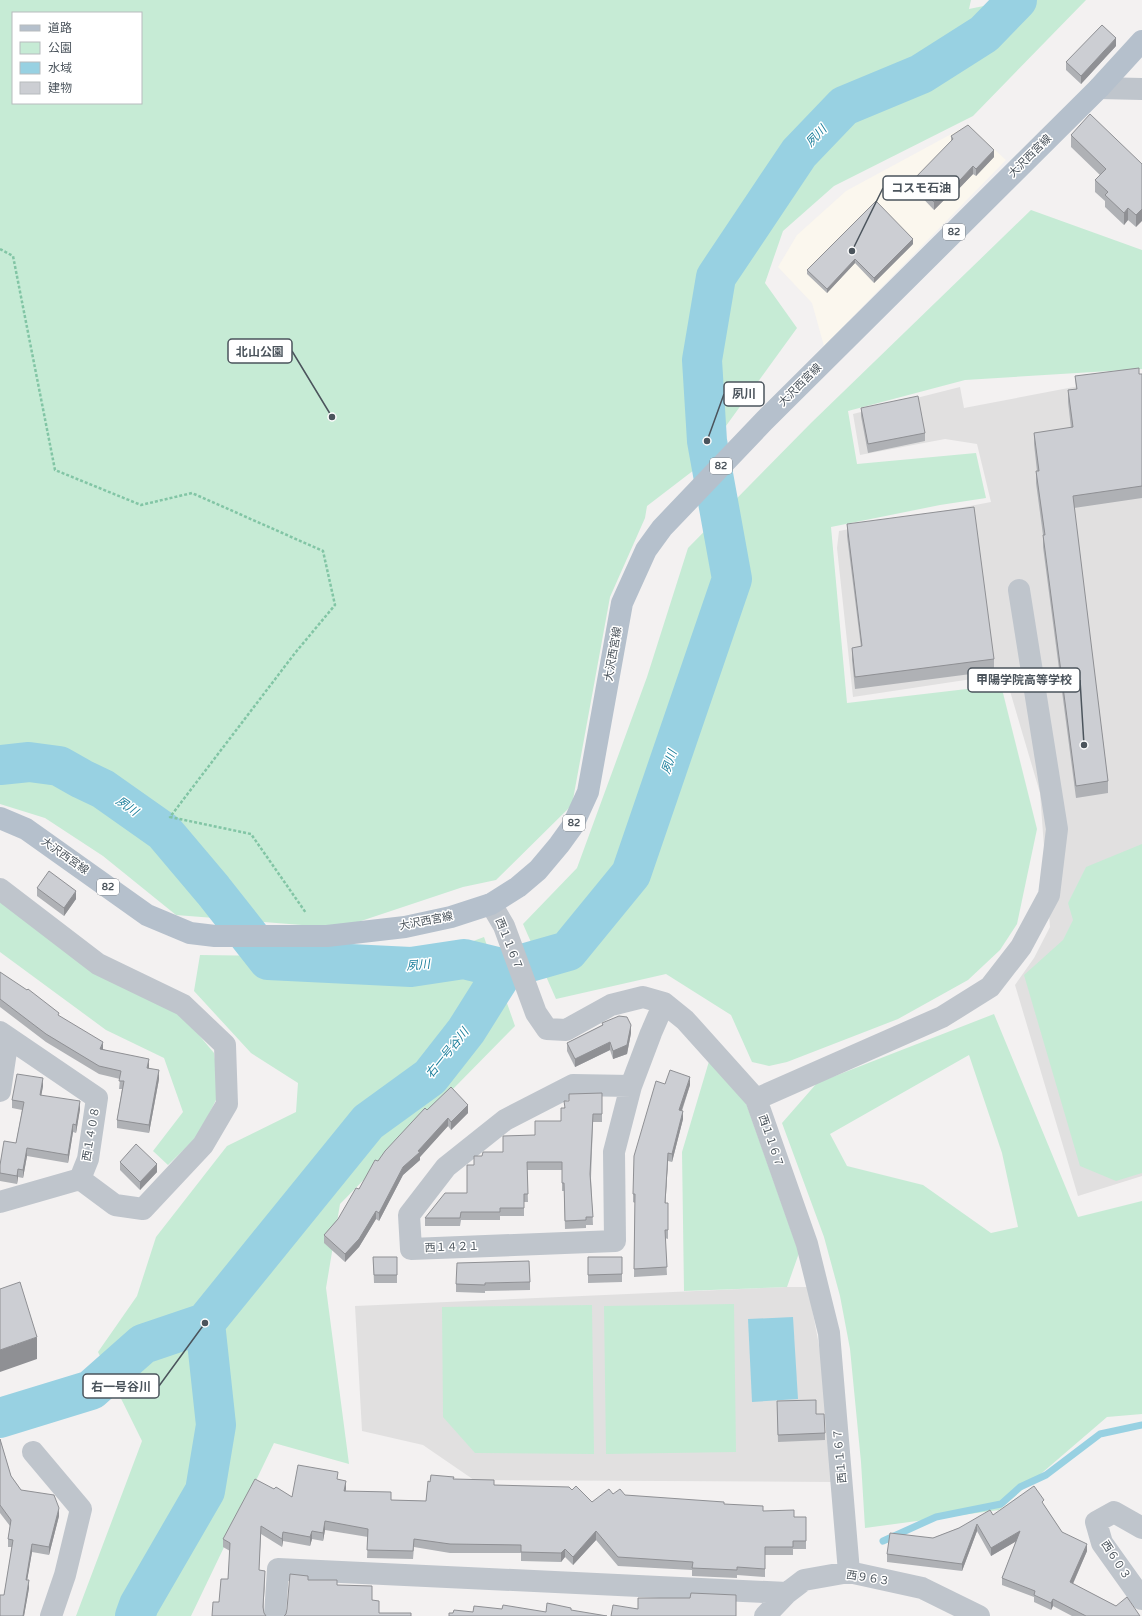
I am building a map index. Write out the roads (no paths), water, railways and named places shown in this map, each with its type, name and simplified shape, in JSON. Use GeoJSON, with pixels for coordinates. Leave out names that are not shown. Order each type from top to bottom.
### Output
{"type":"FeatureCollection","features":[{"type":"Feature","properties":{"kind":"main road","name":"大沢西宮線"},"geometry":{"type":"LineString","coordinates":[[0,818],[26,829],[147,915],[190,933],[224,936],[327,936],[405,927],[451,917],[491,904],[518,887],[538,870],[563,839],[580,811],[588,792],[593,772],[622,603],[646,550],[662,528],[764,421],[1099,88],[1142,41]]}},
{"type":"Feature","properties":{"kind":"street"},"geometry":{"type":"LineString","coordinates":[[1099,88],[1142,88]]}},
{"type":"Feature","properties":{"kind":"street"},"geometry":{"type":"LineString","coordinates":[[756,1099],[942,1017],[990,987],[1021,947],[1049,895],[1057,830],[1019,590]]}},
{"type":"Feature","properties":{"kind":"street"},"geometry":{"type":"LineString","coordinates":[[0,889],[98,964],[183,1005],[225,1045],[227,1104],[203,1145],[143,1209],[115,1206],[80,1179],[0,1202]]}},
{"type":"Feature","properties":{"kind":"street","name":"西１１６７"},"geometry":{"type":"LineString","coordinates":[[491,904],[504,926],[536,1014],[547,1029],[566,1030],[611,1005],[643,997],[664,1003],[685,1020],[756,1099],[807,1244],[829,1333],[849,1572]]}},
{"type":"Feature","properties":{"kind":"street","name":"西１４２１"},"geometry":{"type":"LineString","coordinates":[[632,1086],[574,1085],[505,1120],[446,1167],[409,1215],[411,1249],[615,1241],[614,1152],[632,1086],[651,1033],[664,1003]]}},
{"type":"Feature","properties":{"kind":"street"},"geometry":{"type":"LineString","coordinates":[[0,1091],[4,1035]]}},
{"type":"Feature","properties":{"kind":"street","name":"西１４０８"},"geometry":{"type":"LineString","coordinates":[[4,1035],[97,1098],[88,1159],[80,1179]]}},
{"type":"Feature","properties":{"kind":"street"},"geometry":{"type":"LineString","coordinates":[[33,1452],[81,1509],[65,1575],[51,1616]]}},
{"type":"Feature","properties":{"kind":"street","name":"西６０３"},"geometry":{"type":"LineString","coordinates":[[1142,1528],[1114,1512],[1096,1522],[1102,1543],[1142,1599]]}},
{"type":"Feature","properties":{"kind":"street"},"geometry":{"type":"LineString","coordinates":[[275,1616],[278,1569],[787,1593]]}},
{"type":"Feature","properties":{"kind":"street","name":"西９６３"},"geometry":{"type":"LineString","coordinates":[[765,1616],[787,1593],[804,1580],[849,1572],[922,1588],[979,1616]]}},
{"type":"Feature","properties":{"kind":"water"},"geometry":{"type":"Polygon","coordinates":[[[793,1317],[798,1399],[752,1402],[748,1319],[793,1317]]]}},
{"type":"Feature","properties":{"kind":"waterway","name":"夙川"},"geometry":{"type":"LineString","coordinates":[[0,765],[29,762],[59,766],[103,789],[164,832],[213,890],[268,960],[411,967],[464,959],[505,969],[568,951],[631,874],[732,579],[707,441],[702,360],[716,277],[799,153],[844,106],[921,74],[984,34],[1017,0]]}},
{"type":"Feature","properties":{"kind":"waterway","name":"右一号谷川"},"geometry":{"type":"LineString","coordinates":[[135,1616],[139,1605],[205,1491],[216,1425],[205,1323],[368,1122],[430,1077],[466,1031],[505,969]]}},
{"type":"Feature","properties":{"kind":"waterway"},"geometry":{"type":"LineString","coordinates":[[0,1418],[91,1390],[143,1344],[205,1323]]}},
{"type":"Feature","properties":{"kind":"waterway"},"geometry":{"type":"LineString","coordinates":[[883,1541],[936,1517],[1001,1504],[1020,1487],[1046,1475],[1100,1434],[1142,1425]]}},
{"type":"Feature","properties":{"kind":"place","name":"コスモ石油"},"geometry":{"type":"Point","coordinates":[852,251]}},
{"type":"Feature","properties":{"kind":"place","name":"北山公園"},"geometry":{"type":"Point","coordinates":[332,417]}},
{"type":"Feature","properties":{"kind":"place","name":"夙川"},"geometry":{"type":"Point","coordinates":[707,441]}},
{"type":"Feature","properties":{"kind":"place","name":"甲陽学院高等学校"},"geometry":{"type":"Point","coordinates":[1084,745]}},
{"type":"Feature","properties":{"kind":"place","name":"右一号谷川"},"geometry":{"type":"Point","coordinates":[205,1323]}}]}
